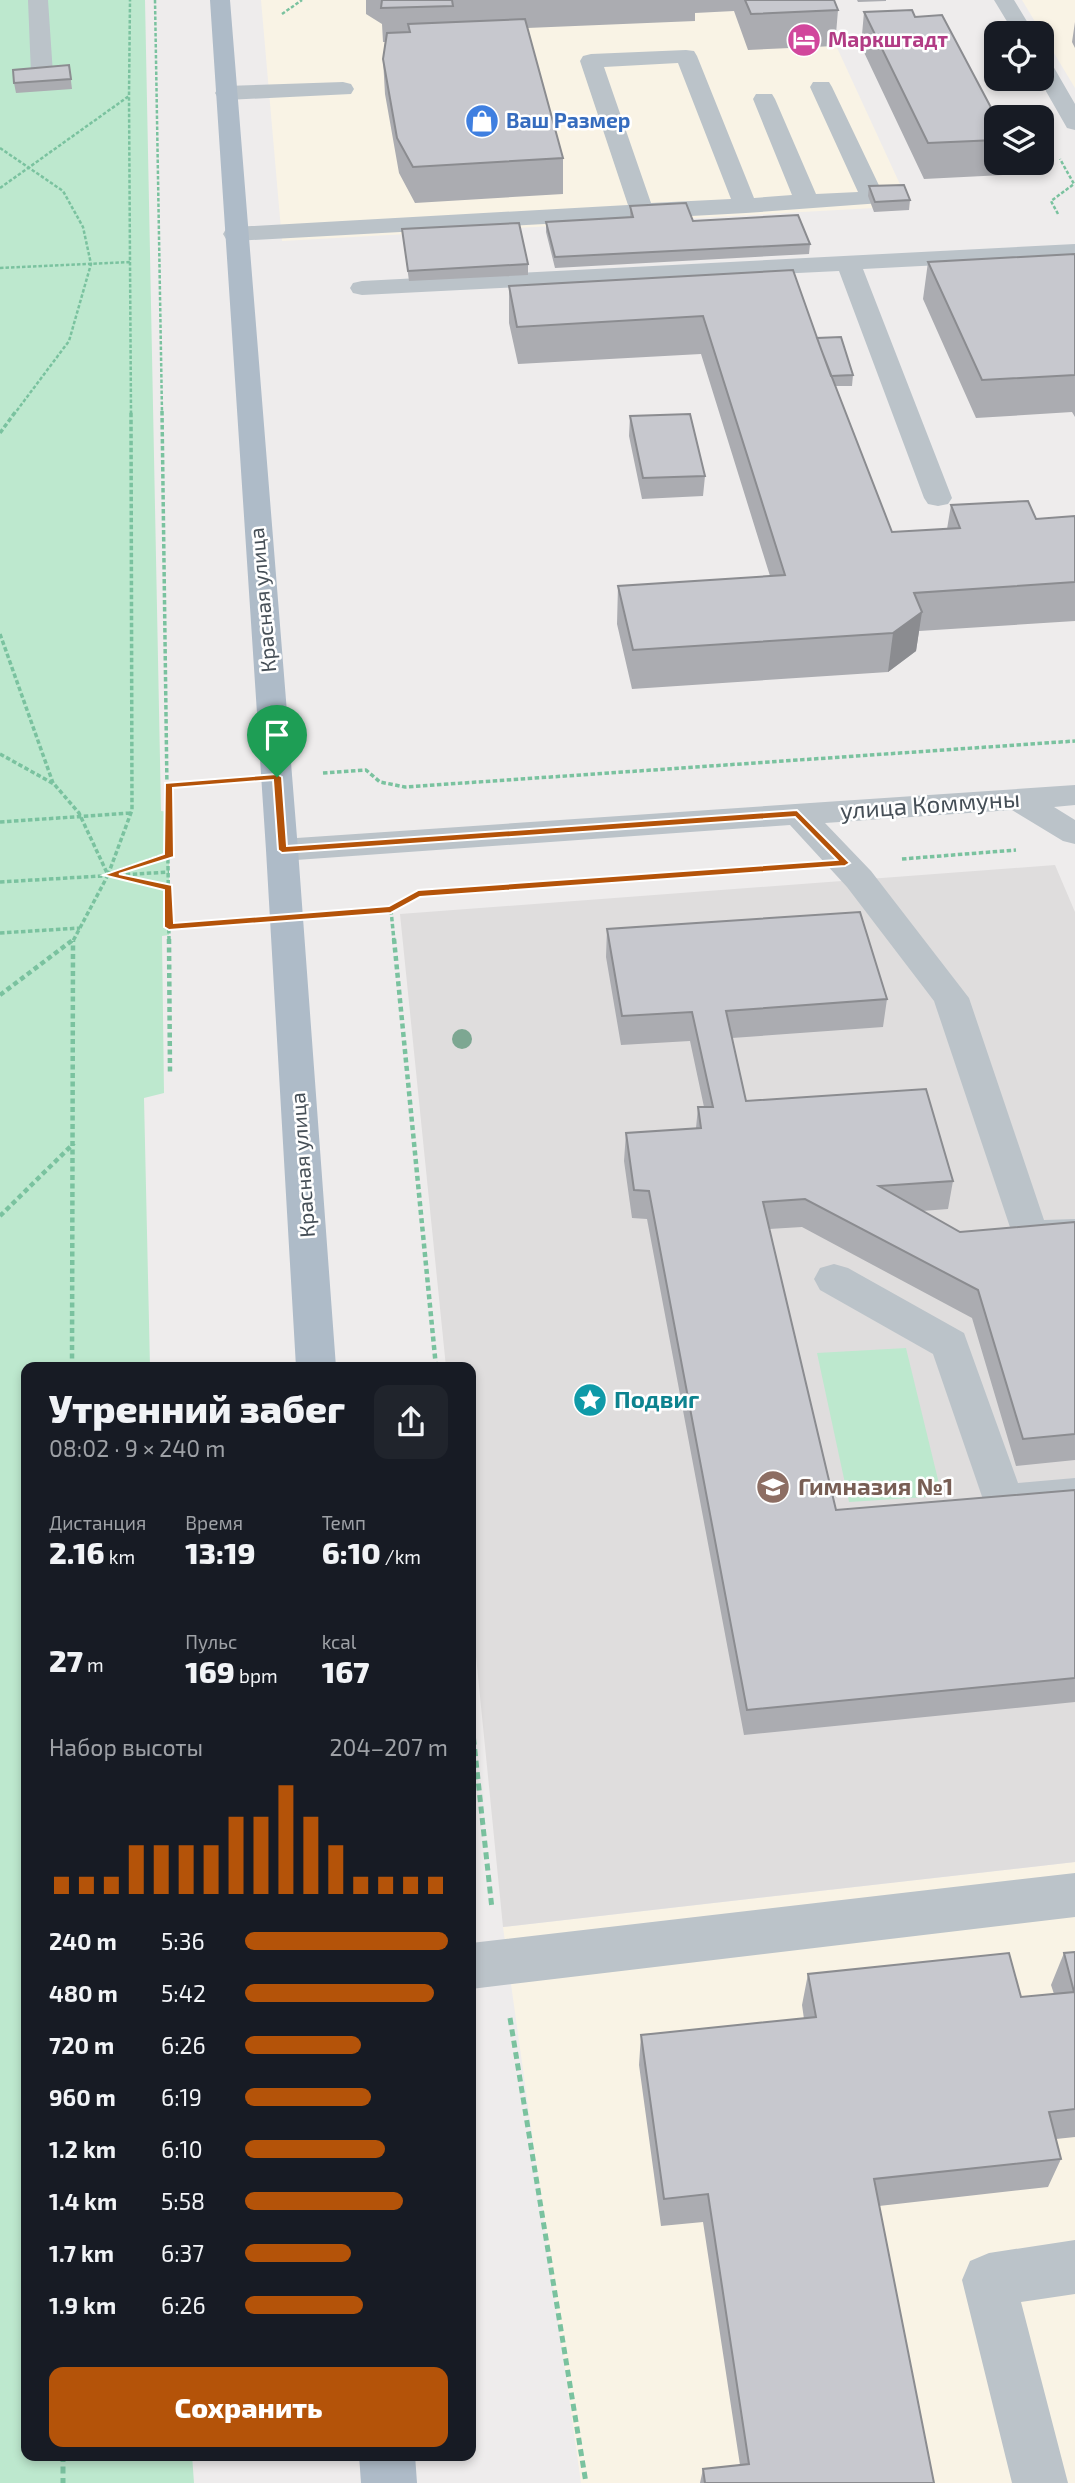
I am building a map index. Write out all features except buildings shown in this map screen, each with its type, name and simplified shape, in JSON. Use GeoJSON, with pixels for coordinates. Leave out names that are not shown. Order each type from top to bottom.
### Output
{"type":"FeatureCollection","features":[{"type":"Feature","properties":{"kind":"main road","name":"Красная улица"},"geometry":{"type":"LineString","coordinates":[[220,0],[234,234],[287,918],[316,1362]]}},
{"type":"Feature","properties":{"kind":"main road"},"geometry":{"type":"LineString","coordinates":[[387,2461],[388,2483]]}},
{"type":"Feature","properties":{"kind":"street"},"geometry":{"type":"LineString","coordinates":[[38,0],[42,74]]}},
{"type":"Feature","properties":{"kind":"street"},"geometry":{"type":"LineString","coordinates":[[1004,0],[1017,21]]}},
{"type":"Feature","properties":{"kind":"street"},"geometry":{"type":"LineString","coordinates":[[642,212],[591,61],[686,56],[746,206]]}},
{"type":"Feature","properties":{"kind":"street"},"geometry":{"type":"LineString","coordinates":[[1054,86],[1075,122]]}},
{"type":"Feature","properties":{"kind":"street"},"geometry":{"type":"LineString","coordinates":[[234,234],[873,198],[821,87]]}},
{"type":"Feature","properties":{"kind":"street"},"geometry":{"type":"LineString","coordinates":[[226,93],[342,89]]}},
{"type":"Feature","properties":{"kind":"street"},"geometry":{"type":"LineString","coordinates":[[764,99],[807,202]]}},
{"type":"Feature","properties":{"kind":"street"},"geometry":{"type":"LineString","coordinates":[[362,288],[1075,251]]}},
{"type":"Feature","properties":{"kind":"street"},"geometry":{"type":"LineString","coordinates":[[848,262],[938,498]]}},
{"type":"Feature","properties":{"kind":"street","name":"улица Коммуны"},"geometry":{"type":"LineString","coordinates":[[282,850],[1075,795]]}},
{"type":"Feature","properties":{"kind":"street"},"geometry":{"type":"LineString","coordinates":[[1018,799],[1075,834]]}},
{"type":"Feature","properties":{"kind":"street"},"geometry":{"type":"LineString","coordinates":[[797,813],[845,863],[951,998],[1030,1235],[1075,1233]]}},
{"type":"Feature","properties":{"kind":"street"},"geometry":{"type":"LineString","coordinates":[[834,1279],[950,1343],[1003,1502],[1075,1496]]}},
{"type":"Feature","properties":{"kind":"street"},"geometry":{"type":"LineString","coordinates":[[486,1964],[1075,1895]]}},
{"type":"Feature","properties":{"kind":"street"},"geometry":{"type":"LineString","coordinates":[[1040,2483],[989,2280],[1075,2267]]}},
{"type":"Feature","properties":{"kind":"path"},"geometry":{"type":"LineString","coordinates":[[72,1362],[73,942],[108,875],[131,813],[130,0]]}},
{"type":"Feature","properties":{"kind":"path"},"geometry":{"type":"LineString","coordinates":[[155,0],[170,1073]]}},
{"type":"Feature","properties":{"kind":"path"},"geometry":{"type":"LineString","coordinates":[[282,14],[302,0]]}},
{"type":"Feature","properties":{"kind":"path"},"geometry":{"type":"LineString","coordinates":[[0,188],[129,96]]}},
{"type":"Feature","properties":{"kind":"path"},"geometry":{"type":"LineString","coordinates":[[0,148],[63,191],[83,227],[91,264],[69,341],[0,433]]}},
{"type":"Feature","properties":{"kind":"path"},"geometry":{"type":"LineString","coordinates":[[1054,150],[1074,184],[1051,201],[1063,223]]}},
{"type":"Feature","properties":{"kind":"path"},"geometry":{"type":"LineString","coordinates":[[0,268],[130,262]]}},
{"type":"Feature","properties":{"kind":"path"},"geometry":{"type":"LineString","coordinates":[[0,634],[54,784],[80,817],[108,875]]}},
{"type":"Feature","properties":{"kind":"path"},"geometry":{"type":"LineString","coordinates":[[168,785],[366,770],[380,782],[405,787],[1075,741]]}},
{"type":"Feature","properties":{"kind":"path"},"geometry":{"type":"LineString","coordinates":[[0,754],[54,784]]}},
{"type":"Feature","properties":{"kind":"path"},"geometry":{"type":"LineString","coordinates":[[0,822],[131,813]]}},
{"type":"Feature","properties":{"kind":"path"},"geometry":{"type":"LineString","coordinates":[[169,927],[391,909],[418,894],[1021,850]]}},
{"type":"Feature","properties":{"kind":"path"},"geometry":{"type":"LineString","coordinates":[[108,875],[159,857],[169,857]]}},
{"type":"Feature","properties":{"kind":"path"},"geometry":{"type":"LineString","coordinates":[[0,882],[169,872]]}},
{"type":"Feature","properties":{"kind":"path"},"geometry":{"type":"LineString","coordinates":[[108,875],[169,887]]}},
{"type":"Feature","properties":{"kind":"path"},"geometry":{"type":"LineString","coordinates":[[391,909],[436,1362]]}},
{"type":"Feature","properties":{"kind":"path"},"geometry":{"type":"LineString","coordinates":[[0,933],[80,928]]}},
{"type":"Feature","properties":{"kind":"path"},"geometry":{"type":"LineString","coordinates":[[0,995],[73,942]]}},
{"type":"Feature","properties":{"kind":"path"},"geometry":{"type":"LineString","coordinates":[[0,1216],[74,1142]]}},
{"type":"Feature","properties":{"kind":"path"},"geometry":{"type":"LineString","coordinates":[[476,1764],[487,1875],[486,1964],[586,2483]]}},
{"type":"Feature","properties":{"kind":"path"},"geometry":{"type":"LineString","coordinates":[[63,2461],[63,2483]]}},
{"type":"Feature","properties":{"kind":"shaded area"},"geometry":{"type":"Polygon","coordinates":[[[261,0],[815,0],[910,206],[282,241],[261,0]]]}},
{"type":"Feature","properties":{"kind":"shaded area"},"geometry":{"type":"Polygon","coordinates":[[[1022,0],[1075,0],[1075,88],[1054,53],[1054,21],[1035,21],[1022,0]]]}},
{"type":"Feature","properties":{"kind":"shaded area","name":"Гимназия №1"},"geometry":{"type":"Polygon","coordinates":[[[1055,865],[1075,912],[1075,1862],[503,1927],[476,1656],[476,1362],[445,1362],[400,914],[1055,865]]]}},
{"type":"Feature","properties":{"kind":"shaded area"},"geometry":{"type":"Polygon","coordinates":[[[1075,1862],[1075,2483],[581,2483],[503,1927],[1075,1862]]]}},
{"type":"Feature","properties":{"kind":"green space"},"geometry":{"type":"Polygon","coordinates":[[[0,0],[145,0],[161,811],[169,812],[169,935],[162,936],[164,1093],[144,1098],[150,1362],[21,1362],[21,2461],[192,2461],[194,2483],[0,2483],[0,0]]]}},
{"type":"Feature","properties":{"kind":"green space"},"geometry":{"type":"Polygon","coordinates":[[[906,1348],[942,1496],[849,1502],[817,1353],[906,1348]]]}},
{"type":"Feature","properties":{"kind":"place","name":"Маркштадт"},"geometry":{"type":"Point","coordinates":[804,40]}},
{"type":"Feature","properties":{"kind":"place","name":"Ваш Размер"},"geometry":{"type":"Point","coordinates":[482,121]}},
{"type":"Feature","properties":{"kind":"place","name":"Подвиг"},"geometry":{"type":"Point","coordinates":[590,1400]}},
{"type":"Feature","properties":{"kind":"place","name":"Гимназия №1"},"geometry":{"type":"Point","coordinates":[773,1487]}},
{"type":"Feature","properties":{"kind":"route"},"geometry":{"type":"LineString","coordinates":[[277,777],[282,850],[797,813],[845,863],[418,894],[391,909],[169,927],[169,887],[108,875],[159,857],[169,857],[168,785],[277,777]]}}]}
